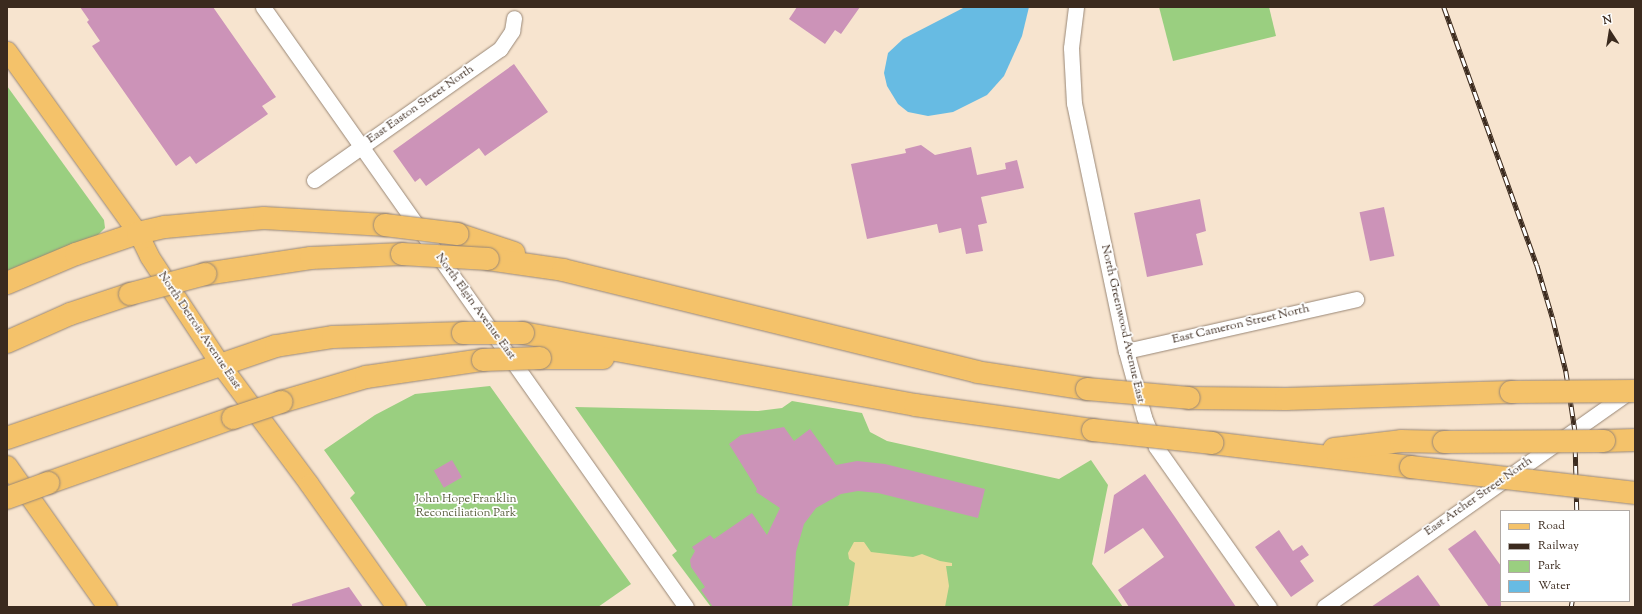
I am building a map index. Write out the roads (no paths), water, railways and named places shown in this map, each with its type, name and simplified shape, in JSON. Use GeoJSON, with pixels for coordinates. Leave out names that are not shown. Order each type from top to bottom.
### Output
{"type":"FeatureCollection","features":[{"type":"Feature","properties":{"kind":"highway"},"geometry":{"type":"LineString","coordinates":[[7,283],[76,254],[138,233],[191,224],[264,218],[385,225],[457,234],[562,270],[936,362],[1005,377],[1087,389],[1189,398],[1286,399],[1580,390],[1635,390]]}},
{"type":"Feature","properties":{"kind":"highway"},"geometry":{"type":"LineString","coordinates":[[7,342],[70,314],[130,294],[205,274],[311,258],[402,254],[488,259],[562,270]]}},
{"type":"Feature","properties":{"kind":"highway"},"geometry":{"type":"LineString","coordinates":[[7,438],[276,346],[333,336],[523,333],[930,407],[1093,430],[1635,492]]}},
{"type":"Feature","properties":{"kind":"highway"},"geometry":{"type":"LineString","coordinates":[[7,498],[233,418],[366,377],[483,360],[540,358],[618,359],[771,378]]}},
{"type":"Feature","properties":{"kind":"highway"},"geometry":{"type":"LineString","coordinates":[[1580,390],[1635,381]]}},
{"type":"Feature","properties":{"kind":"highway"},"geometry":{"type":"LineString","coordinates":[[1294,453],[1401,442],[1635,440]]}},
{"type":"Feature","properties":{"kind":"main road","name":"North Detroit Avenue East"},"geometry":{"type":"LineString","coordinates":[[7,51],[138,233],[149,256],[220,364],[283,452],[310,484],[396,607]]}},
{"type":"Feature","properties":{"kind":"main road"},"geometry":{"type":"LineString","coordinates":[[7,465],[107,607]]}},
{"type":"Feature","properties":{"kind":"street","name":"North Elgin Avenue East"},"geometry":{"type":"LineString","coordinates":[[263,7],[686,607]]}},
{"type":"Feature","properties":{"kind":"street","name":"North Greenwood Avenue East"},"geometry":{"type":"LineString","coordinates":[[1076,7],[1070,48],[1072,91],[1126,351],[1144,417],[1156,446],[1269,607]]}},
{"type":"Feature","properties":{"kind":"street","name":"East Easton Street North"},"geometry":{"type":"LineString","coordinates":[[314,180],[500,49],[512,31],[514,18]]}},
{"type":"Feature","properties":{"kind":"street","name":"East Cameron Street North"},"geometry":{"type":"LineString","coordinates":[[1126,351],[1356,299]]}},
{"type":"Feature","properties":{"kind":"street","name":"East Archer Street North"},"geometry":{"type":"LineString","coordinates":[[1324,607],[1635,390]]}},
{"type":"Feature","properties":{"kind":"water"},"geometry":{"type":"Polygon","coordinates":[[[965,7],[1029,7],[1022,36],[1004,76],[987,95],[953,112],[928,116],[908,112],[898,104],[887,86],[884,73],[888,53],[903,39],[965,7]]]}},
{"type":"Feature","properties":{"kind":"railway"},"geometry":{"type":"LineString","coordinates":[[1444,7],[1537,265],[1553,319],[1566,371],[1575,430],[1577,510]]}},
{"type":"Feature","properties":{"kind":"railway"},"geometry":{"type":"LineString","coordinates":[[1571,607],[1572,602]]}},
{"type":"Feature","properties":{"kind":"park label","name":"John Hope Franklin Reconciliation Park"},"geometry":{"type":"Point","coordinates":[466,507]}}]}
